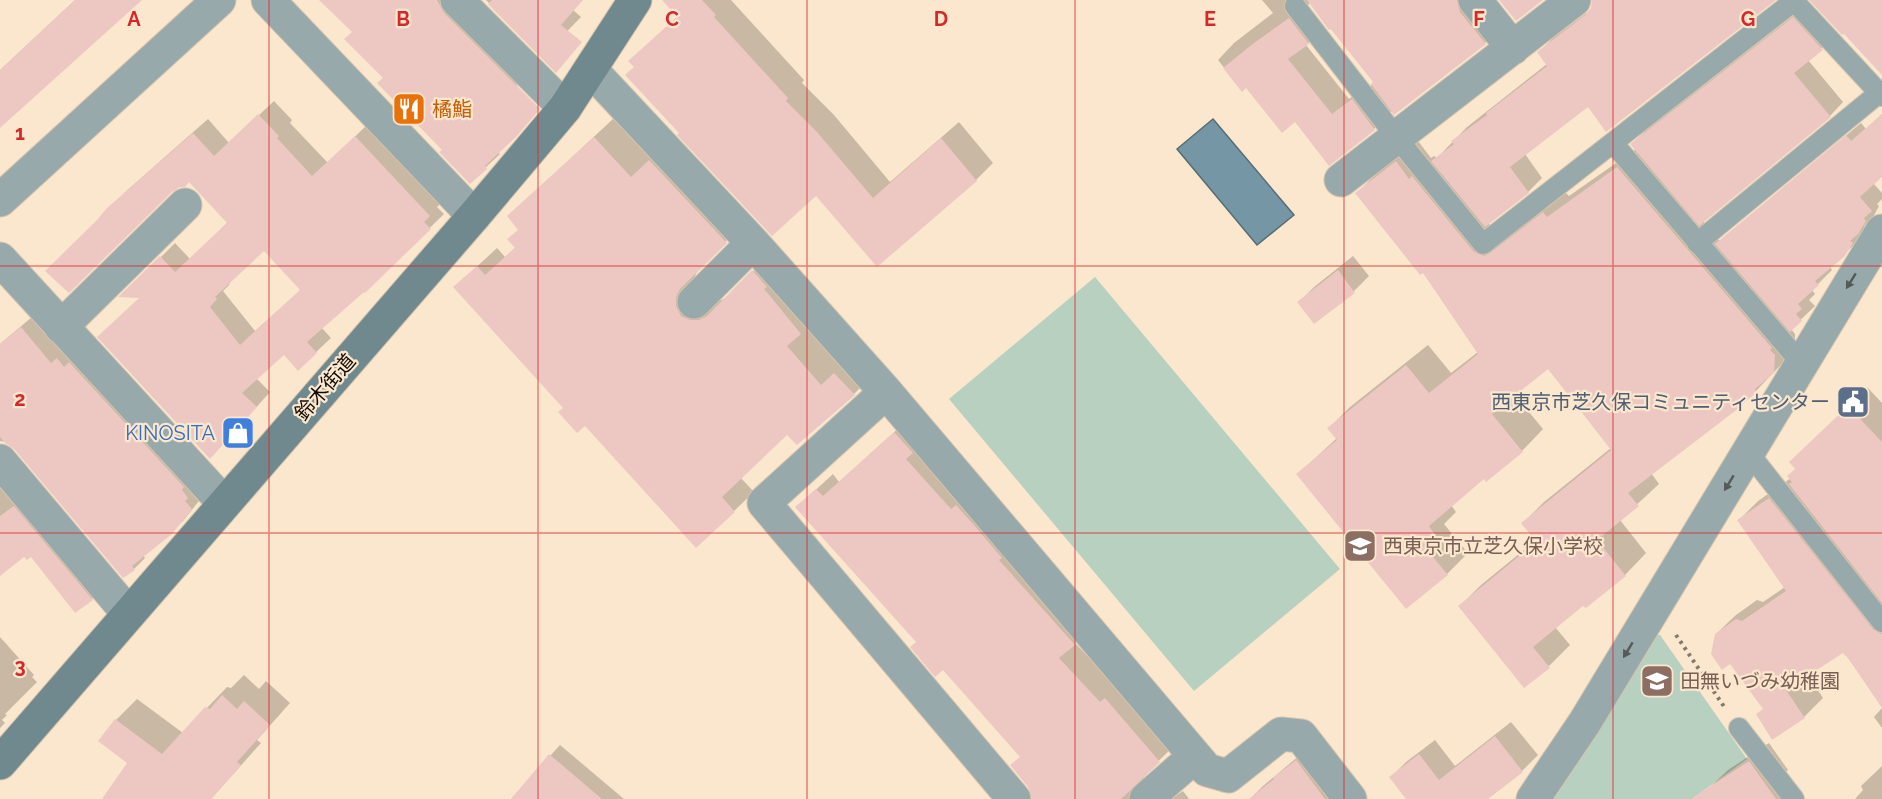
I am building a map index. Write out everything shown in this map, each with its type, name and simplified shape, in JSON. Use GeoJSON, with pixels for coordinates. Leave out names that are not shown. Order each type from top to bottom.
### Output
{"type":"FeatureCollection","features":[{"type":"Feature","properties":{"kind":"main road","name":"鈴木街道"},"geometry":{"type":"LineString","coordinates":[[0,763],[565,108],[635,0]]}},
{"type":"Feature","properties":{"kind":"street"},"geometry":{"type":"LineString","coordinates":[[0,200],[219,0]]}},
{"type":"Feature","properties":{"kind":"street"},"geometry":{"type":"LineString","coordinates":[[268,0],[474,216]]}},
{"type":"Feature","properties":{"kind":"street"},"geometry":{"type":"LineString","coordinates":[[457,0],[565,108]]}},
{"type":"Feature","properties":{"kind":"street"},"geometry":{"type":"LineString","coordinates":[[1475,0],[1513,48]]}},
{"type":"Feature","properties":{"kind":"street"},"geometry":{"type":"LineString","coordinates":[[1341,180],[1574,0]]}},
{"type":"Feature","properties":{"kind":"street"},"geometry":{"type":"LineString","coordinates":[[591,70],[753,243],[886,392],[1207,770],[1228,776],[1281,734],[1301,736],[1350,799]]}},
{"type":"Feature","properties":{"kind":"street"},"geometry":{"type":"LineString","coordinates":[[61,327],[185,205]]}},
{"type":"Feature","properties":{"kind":"street"},"geometry":{"type":"LineString","coordinates":[[1533,799],[1585,722],[1882,231]]}},
{"type":"Feature","properties":{"kind":"street"},"geometry":{"type":"LineString","coordinates":[[694,302],[753,243]]}},
{"type":"Feature","properties":{"kind":"street"},"geometry":{"type":"LineString","coordinates":[[0,259],[224,503]]}},
{"type":"Feature","properties":{"kind":"street"},"geometry":{"type":"LineString","coordinates":[[886,392],[764,502],[1014,799]]}},
{"type":"Feature","properties":{"kind":"street"},"geometry":{"type":"LineString","coordinates":[[0,461],[128,613]]}},
{"type":"Feature","properties":{"kind":"street"},"geometry":{"type":"LineString","coordinates":[[1146,799],[1195,756]]}},
{"type":"Feature","properties":{"kind":"lane"},"geometry":{"type":"LineString","coordinates":[[1294,6],[1483,244],[1793,1],[1881,95],[1697,243]]}},
{"type":"Feature","properties":{"kind":"lane"},"geometry":{"type":"LineString","coordinates":[[1613,143],[1801,363]]}},
{"type":"Feature","properties":{"kind":"lane"},"geometry":{"type":"LineString","coordinates":[[1748,452],[1882,622]]}},
{"type":"Feature","properties":{"kind":"lane"},"geometry":{"type":"LineString","coordinates":[[1739,728],[1794,799]]}},
{"type":"Feature","properties":{"kind":"path"},"geometry":{"type":"LineString","coordinates":[[1655,604],[1739,728]]}},
{"type":"Feature","properties":{"kind":"green space"},"geometry":{"type":"Polygon","coordinates":[[[1095,277],[1340,569],[1194,691],[949,399],[1095,277]]]}},
{"type":"Feature","properties":{"kind":"green space","name":"田無いづみ幼稚園"},"geometry":{"type":"Polygon","coordinates":[[[1650,635],[1660,635],[1747,759],[1692,799],[1553,799],[1650,635]]]}},
{"type":"Feature","properties":{"kind":"water"},"geometry":{"type":"Polygon","coordinates":[[[1213,119],[1294,215],[1257,245],[1177,149],[1213,119]]]}},
{"type":"Feature","properties":{"kind":"building"},"geometry":{"type":"Polygon","coordinates":[[[75,0],[142,0],[0,128],[0,70],[75,0]]]}},
{"type":"Feature","properties":{"kind":"building"},"geometry":{"type":"Polygon","coordinates":[[[319,0],[437,0],[444,13],[540,109],[516,137],[485,166],[487,169],[470,184],[439,152],[442,150],[377,83],[383,78],[344,39],[352,32],[319,0]]]}},
{"type":"Feature","properties":{"kind":"building"},"geometry":{"type":"Polygon","coordinates":[[[492,0],[583,0],[561,25],[582,42],[556,73],[488,4],[492,0]]]}},
{"type":"Feature","properties":{"kind":"building"},"geometry":{"type":"Polygon","coordinates":[[[662,0],[702,0],[716,15],[714,17],[788,98],[786,101],[817,132],[873,198],[941,138],[977,181],[877,267],[816,196],[772,236],[677,135],[679,133],[625,75],[634,67],[628,61],[677,17],[662,0]]]}},
{"type":"Feature","properties":{"kind":"building"},"geometry":{"type":"Polygon","coordinates":[[[1307,0],[1457,0],[1460,12],[1486,44],[1394,115],[1371,84],[1373,82],[1307,0]]]}},
{"type":"Feature","properties":{"kind":"building"},"geometry":{"type":"Polygon","coordinates":[[[1499,0],[1543,0],[1516,21],[1499,0]]]}},
{"type":"Feature","properties":{"kind":"building"},"geometry":{"type":"Polygon","coordinates":[[[1592,0],[1776,0],[1606,132],[1588,107],[1510,167],[1529,193],[1485,227],[1431,161],[1454,144],[1451,141],[1547,66],[1537,52],[1585,15],[1591,8],[1592,0]]]}},
{"type":"Feature","properties":{"kind":"building"},"geometry":{"type":"Polygon","coordinates":[[[1809,0],[1882,0],[1882,75],[1844,34],[1842,35],[1809,0]]]}},
{"type":"Feature","properties":{"kind":"building"},"geometry":{"type":"Polygon","coordinates":[[[1793,17],[1823,50],[1794,73],[1831,117],[1699,226],[1630,144],[1793,17]]]}},
{"type":"Feature","properties":{"kind":"building"},"geometry":{"type":"Polygon","coordinates":[[[1289,18],[1309,44],[1288,59],[1332,114],[1352,99],[1375,130],[1329,166],[1295,122],[1282,133],[1246,88],[1242,92],[1223,68],[1289,18]]]}},
{"type":"Feature","properties":{"kind":"building"},"geometry":{"type":"Polygon","coordinates":[[[258,114],[312,176],[355,136],[430,216],[424,222],[431,229],[365,293],[307,342],[317,353],[298,371],[284,355],[242,393],[257,407],[210,459],[97,337],[139,298],[118,297],[160,256],[175,272],[227,223],[189,182],[185,187],[172,192],[69,293],[45,271],[107,208],[193,133],[214,156],[258,114]],[[264,251],[215,297],[217,299],[210,307],[240,345],[300,290],[264,251]]]}},
{"type":"Feature","properties":{"kind":"building"},"geometry":{"type":"Polygon","coordinates":[[[1882,114],[1882,177],[1860,197],[1872,211],[1864,218],[1866,221],[1858,234],[1850,241],[1853,243],[1844,257],[1815,281],[1819,285],[1798,304],[1802,309],[1796,314],[1802,321],[1790,332],[1715,244],[1846,135],[1851,141],[1882,114]]]}},
{"type":"Feature","properties":{"kind":"building"},"geometry":{"type":"Polygon","coordinates":[[[594,137],[631,177],[649,160],[727,243],[680,289],[676,297],[676,306],[681,316],[690,320],[699,320],[707,316],[752,270],[767,287],[764,289],[801,334],[787,346],[821,385],[834,373],[855,395],[797,445],[787,435],[722,497],[735,512],[696,548],[585,426],[577,433],[558,412],[563,408],[453,287],[477,266],[485,275],[515,248],[507,239],[518,230],[507,216],[594,137]]]}},
{"type":"Feature","properties":{"kind":"building"},"geometry":{"type":"Polygon","coordinates":[[[1396,161],[1409,179],[1412,176],[1474,252],[1484,256],[1543,212],[1547,217],[1617,167],[1772,348],[1770,350],[1775,355],[1774,373],[1755,389],[1757,392],[1628,493],[1639,506],[1597,540],[1626,576],[1586,608],[1583,606],[1533,647],[1550,668],[1524,688],[1458,606],[1536,542],[1521,523],[1611,450],[1548,369],[1492,414],[1523,452],[1486,482],[1484,479],[1429,526],[1435,535],[1423,545],[1448,575],[1406,609],[1296,474],[1337,440],[1327,428],[1406,365],[1429,393],[1478,354],[1423,273],[1420,275],[1355,193],[1396,161]]]}},
{"type":"Feature","properties":{"kind":"building"},"geometry":{"type":"Polygon","coordinates":[[[1338,270],[1355,293],[1314,324],[1297,302],[1338,270]]]}},
{"type":"Feature","properties":{"kind":"building"},"geometry":{"type":"Polygon","coordinates":[[[21,327],[51,363],[57,358],[64,367],[69,362],[184,487],[182,490],[188,498],[185,501],[192,509],[172,534],[132,566],[135,570],[123,578],[14,449],[0,437],[0,344],[21,327]]]}},
{"type":"Feature","properties":{"kind":"building"},"geometry":{"type":"Polygon","coordinates":[[[1848,406],[1882,442],[1882,603],[1789,484],[1792,482],[1787,476],[1795,469],[1789,462],[1848,406]]]}},
{"type":"Feature","properties":{"kind":"building"},"geometry":{"type":"Polygon","coordinates":[[[894,432],[913,453],[906,459],[951,509],[956,505],[1002,558],[999,560],[1075,645],[1059,658],[1100,702],[1105,698],[1160,762],[1121,799],[1032,799],[1028,787],[1010,765],[1020,757],[943,670],[935,677],[910,647],[916,642],[795,507],[816,489],[823,496],[894,432]]]}},
{"type":"Feature","properties":{"kind":"building"},"geometry":{"type":"Polygon","coordinates":[[[1769,498],[1873,629],[1882,634],[1882,708],[1843,653],[1786,690],[1805,718],[1772,740],[1756,714],[1763,709],[1730,664],[1722,670],[1711,654],[1715,634],[1736,619],[1742,621],[1786,591],[1737,520],[1769,498]]]}},
{"type":"Feature","properties":{"kind":"building"},"geometry":{"type":"Polygon","coordinates":[[[14,506],[93,600],[75,613],[31,557],[27,560],[24,557],[0,576],[0,516],[14,506]]]}},
{"type":"Feature","properties":{"kind":"building"},"geometry":{"type":"Polygon","coordinates":[[[222,695],[237,709],[244,701],[270,725],[237,762],[241,765],[211,799],[102,799],[127,763],[98,741],[115,719],[162,754],[205,707],[210,709],[222,695]]]}},
{"type":"Feature","properties":{"kind":"building"},"geometry":{"type":"Polygon","coordinates":[[[1495,736],[1523,772],[1488,799],[1406,799],[1389,777],[1419,754],[1439,780],[1495,736]]]}},
{"type":"Feature","properties":{"kind":"building"},"geometry":{"type":"Polygon","coordinates":[[[549,754],[602,799],[511,799],[549,754]]]}},
{"type":"Feature","properties":{"kind":"building"},"geometry":{"type":"Polygon","coordinates":[[[1296,760],[1325,799],[1249,799],[1273,778],[1296,760]]]}},
{"type":"Feature","properties":{"kind":"building"},"geometry":{"type":"Polygon","coordinates":[[[1749,761],[1776,799],[1691,799],[1749,761]]]}},
{"type":"Feature","properties":{"kind":"place","name":"橘鮨"},"geometry":{"type":"Point","coordinates":[409,109]}},
{"type":"Feature","properties":{"kind":"place","name":"西東京市芝久保コミュニティセンター"},"geometry":{"type":"Point","coordinates":[1853,402]}},
{"type":"Feature","properties":{"kind":"place","name":"KINOSITA"},"geometry":{"type":"Point","coordinates":[238,433]}},
{"type":"Feature","properties":{"kind":"place","name":"西東京市立芝久保小学校"},"geometry":{"type":"Point","coordinates":[1360,546]}},
{"type":"Feature","properties":{"kind":"place","name":"田無いづみ幼稚園"},"geometry":{"type":"Point","coordinates":[1657,681]}}]}
